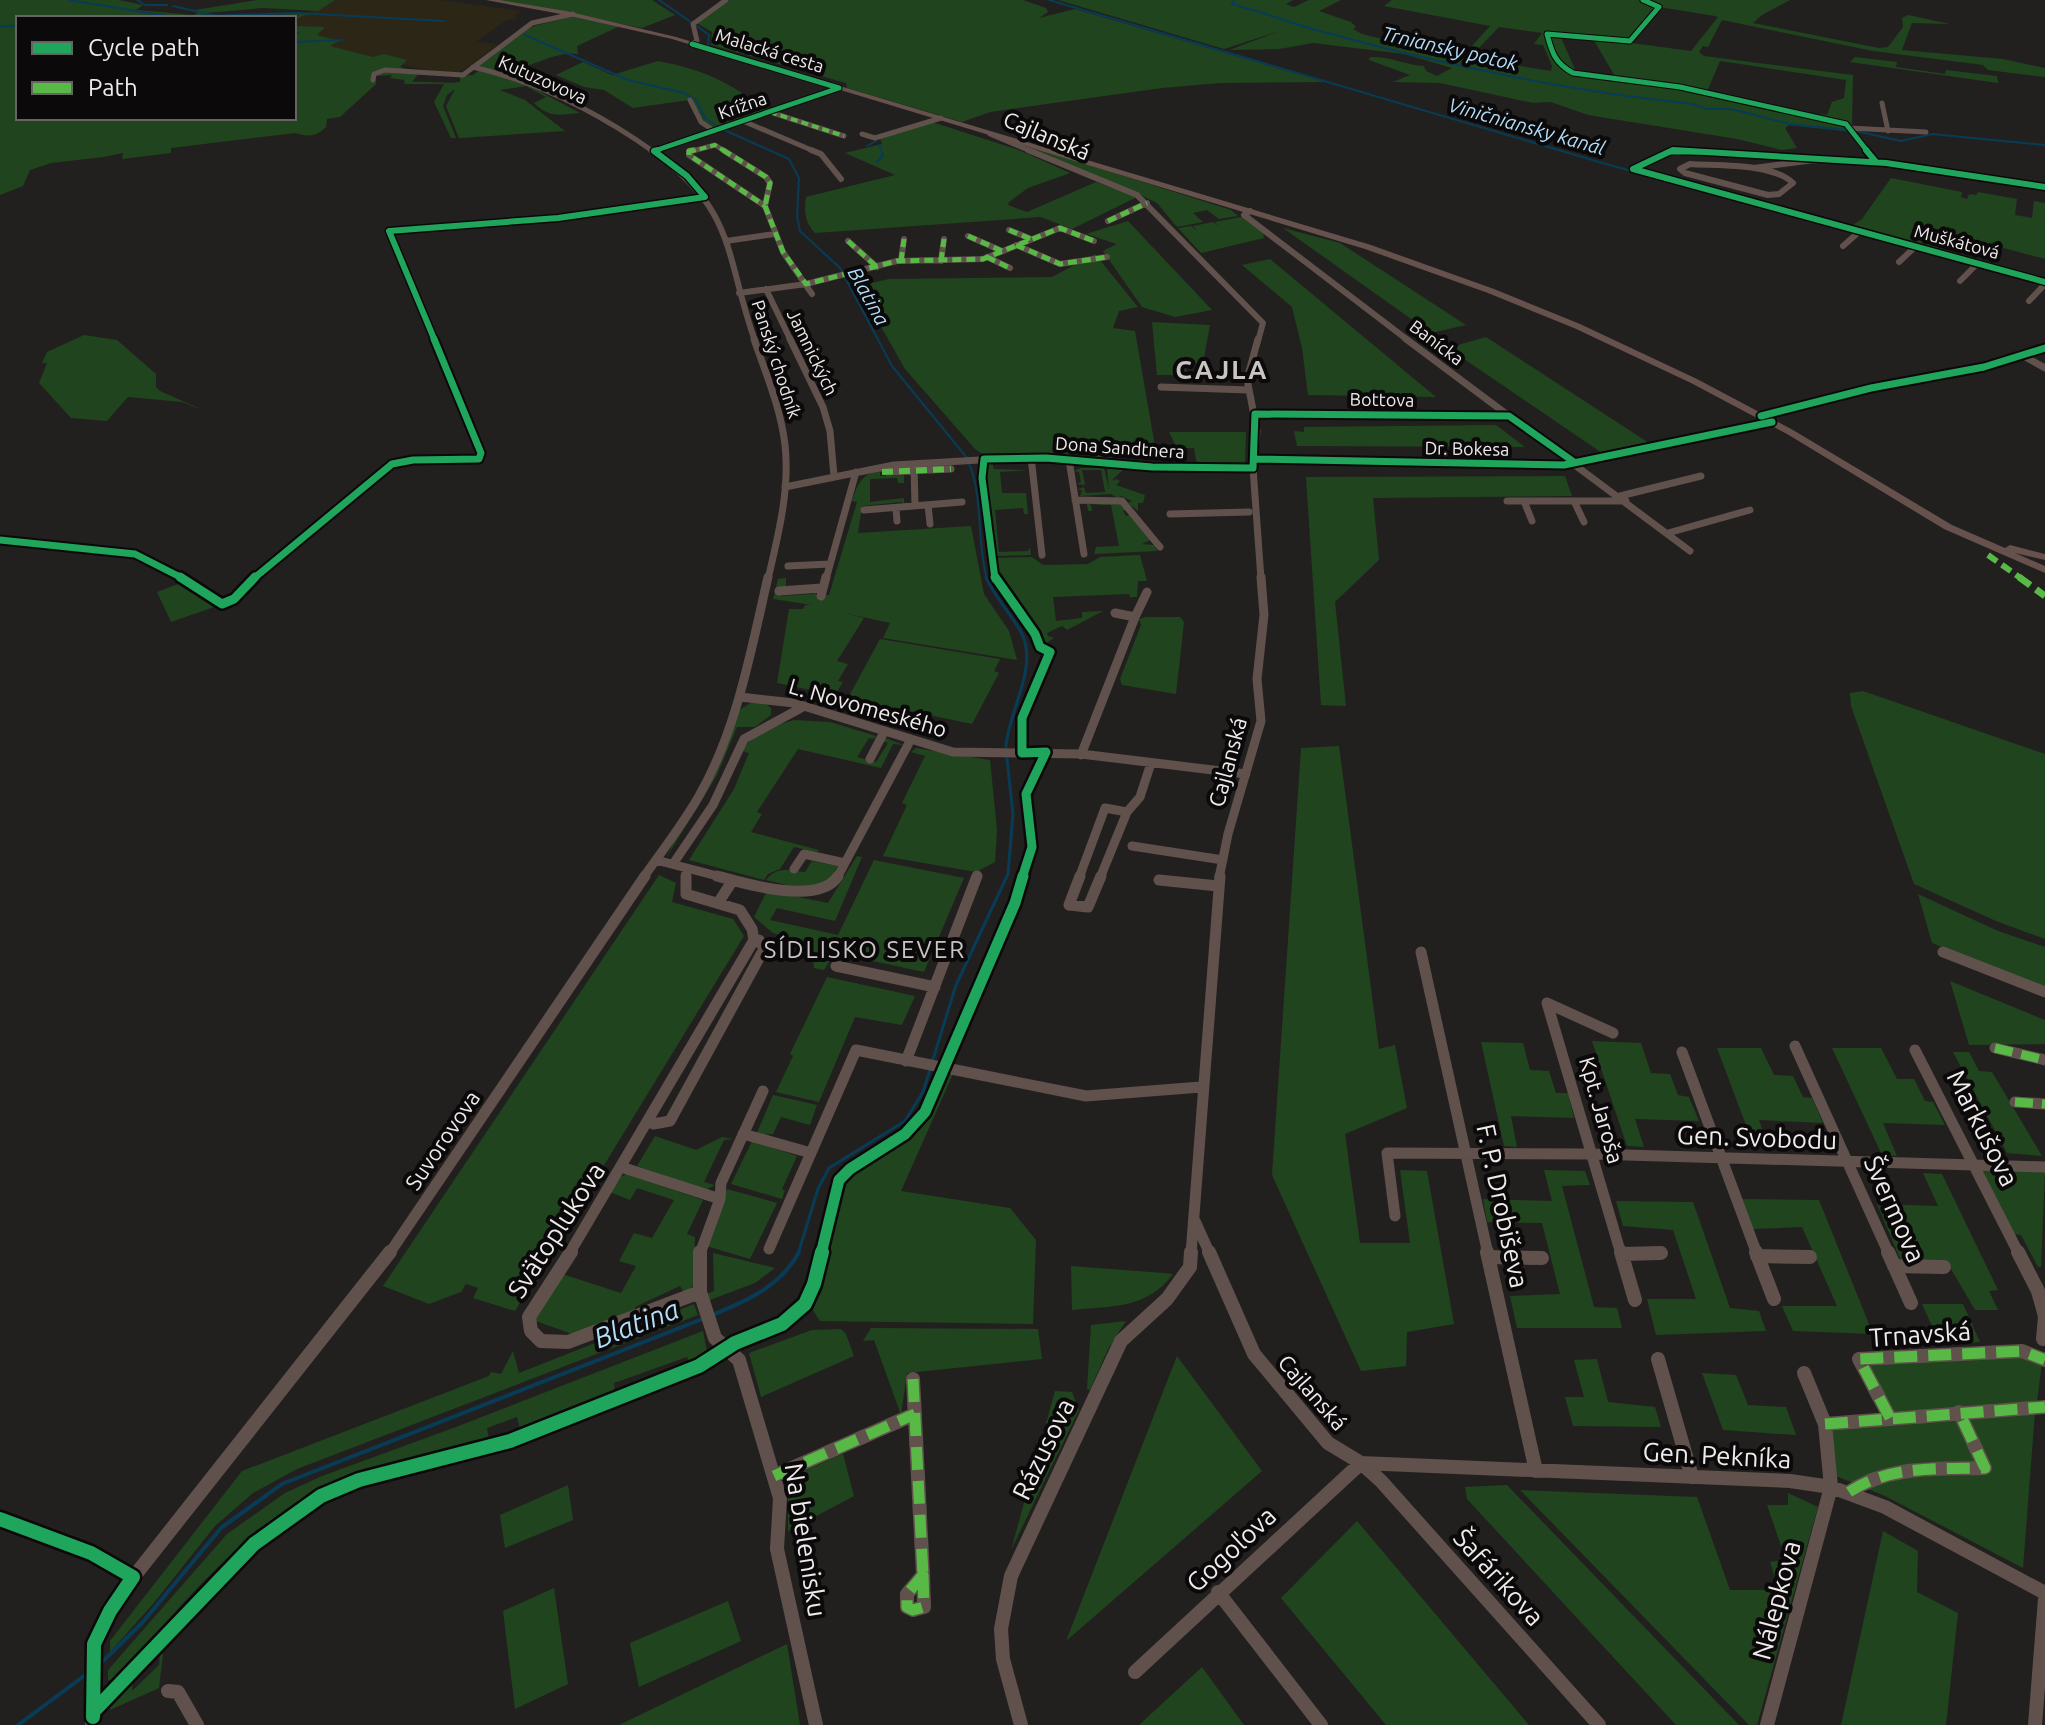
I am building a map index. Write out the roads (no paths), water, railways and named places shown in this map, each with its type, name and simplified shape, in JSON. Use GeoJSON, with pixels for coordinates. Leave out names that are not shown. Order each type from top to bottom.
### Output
{"type":"FeatureCollection","features":[{"type":"Feature","properties":{"kind":"main road","name":"Malacká cesta"},"geometry":{"type":"LineString","coordinates":[[489,0],[573,14],[692,44],[941,118]]}},
{"type":"Feature","properties":{"kind":"main road","name":"Cajlanská"},"geometry":{"type":"LineString","coordinates":[[941,118],[1023,146]]}},
{"type":"Feature","properties":{"kind":"main road"},"geometry":{"type":"LineString","coordinates":[[1023,146],[1392,255],[1533,308],[1649,359],[1772,422],[1961,533],[2045,570]]}},
{"type":"Feature","properties":{"kind":"main road"},"geometry":{"type":"LineString","coordinates":[[1961,533],[2045,557]]}},
{"type":"Feature","properties":{"kind":"street"},"geometry":{"type":"LineString","coordinates":[[692,44],[697,41],[693,24],[726,0]]}},
{"type":"Feature","properties":{"kind":"street"},"geometry":{"type":"LineString","coordinates":[[473,67],[532,23],[573,14]]}},
{"type":"Feature","properties":{"kind":"street","name":"Kutuzovova"},"geometry":{"type":"LineString","coordinates":[[373,80],[374,74],[385,70],[455,76],[463,75],[473,67],[503,72],[654,151]]}},
{"type":"Feature","properties":{"kind":"street","name":"Krížna"},"geometry":{"type":"LineString","coordinates":[[654,151],[839,88]]}},
{"type":"Feature","properties":{"kind":"street"},"geometry":{"type":"LineString","coordinates":[[690,100],[701,122],[715,131]]}},
{"type":"Feature","properties":{"kind":"street"},"geometry":{"type":"LineString","coordinates":[[1882,103],[1888,131]]}},
{"type":"Feature","properties":{"kind":"street"},"geometry":{"type":"LineString","coordinates":[[770,112],[844,136]]}},
{"type":"Feature","properties":{"kind":"street"},"geometry":{"type":"LineString","coordinates":[[862,134],[877,137],[941,118]]}},
{"type":"Feature","properties":{"kind":"street"},"geometry":{"type":"LineString","coordinates":[[743,121],[821,154],[841,179]]}},
{"type":"Feature","properties":{"kind":"street"},"geometry":{"type":"LineString","coordinates":[[1876,162],[1849,128],[1926,132]]}},
{"type":"Feature","properties":{"kind":"street"},"geometry":{"type":"LineString","coordinates":[[765,206],[688,153],[711,144],[731,153],[768,179],[765,206],[774,234],[812,294]]}},
{"type":"Feature","properties":{"kind":"street","name":"Cajlanská"},"geometry":{"type":"LineString","coordinates":[[1023,146],[1137,195],[1261,318],[1262,328],[1249,370],[1248,390],[1255,414],[1254,464],[1264,615],[1257,679],[1261,721],[1218,886],[1201,1087],[1194,1218],[1254,1354],[1328,1443],[1361,1463]]}},
{"type":"Feature","properties":{"kind":"street","name":"Panský chodník"},"geometry":{"type":"LineString","coordinates":[[654,151],[700,190],[711,205],[726,241],[739,293],[783,427],[785,487],[775,549],[740,697]]}},
{"type":"Feature","properties":{"kind":"street"},"geometry":{"type":"LineString","coordinates":[[1754,168],[1787,177],[1793,183],[1779,194],[1768,195],[1680,169],[1690,164],[1754,168],[1814,160],[1876,162],[2045,185]]}},
{"type":"Feature","properties":{"kind":"street"},"geometry":{"type":"LineString","coordinates":[[753,199],[766,198]]}},
{"type":"Feature","properties":{"kind":"street"},"geometry":{"type":"LineString","coordinates":[[1108,221],[1147,203]]}},
{"type":"Feature","properties":{"kind":"street","name":"Banícka"},"geometry":{"type":"LineString","coordinates":[[1247,213],[1509,416],[1623,498],[1690,551]]}},
{"type":"Feature","properties":{"kind":"street"},"geometry":{"type":"LineString","coordinates":[[1049,223],[1094,241]]}},
{"type":"Feature","properties":{"kind":"street"},"geometry":{"type":"LineString","coordinates":[[739,293],[806,284],[901,261],[987,257],[1060,228]]}},
{"type":"Feature","properties":{"kind":"street"},"geometry":{"type":"LineString","coordinates":[[1009,230],[1031,239]]}},
{"type":"Feature","properties":{"kind":"street","name":"Muškátová"},"geometry":{"type":"LineString","coordinates":[[1843,246],[1860,231],[2045,283],[2029,301]]}},
{"type":"Feature","properties":{"kind":"street"},"geometry":{"type":"LineString","coordinates":[[726,241],[774,234]]}},
{"type":"Feature","properties":{"kind":"street"},"geometry":{"type":"LineString","coordinates":[[968,236],[1002,251]]}},
{"type":"Feature","properties":{"kind":"street"},"geometry":{"type":"LineString","coordinates":[[901,261],[904,239]]}},
{"type":"Feature","properties":{"kind":"street"},"geometry":{"type":"LineString","coordinates":[[941,261],[944,239]]}},
{"type":"Feature","properties":{"kind":"street"},"geometry":{"type":"LineString","coordinates":[[848,241],[877,268]]}},
{"type":"Feature","properties":{"kind":"street"},"geometry":{"type":"LineString","coordinates":[[1016,245],[1060,264],[1107,257]]}},
{"type":"Feature","properties":{"kind":"street","name":"Muškátová"},"geometry":{"type":"LineString","coordinates":[[1899,262],[1916,246]]}},
{"type":"Feature","properties":{"kind":"street"},"geometry":{"type":"LineString","coordinates":[[987,257],[1010,268]]}},
{"type":"Feature","properties":{"kind":"street","name":"Muškátová"},"geometry":{"type":"LineString","coordinates":[[1960,281],[1977,264]]}},
{"type":"Feature","properties":{"kind":"street","name":"Jamnických"},"geometry":{"type":"LineString","coordinates":[[766,289],[823,407],[830,431],[834,476]]}},
{"type":"Feature","properties":{"kind":"street"},"geometry":{"type":"LineString","coordinates":[[2020,354],[2045,368]]}},
{"type":"Feature","properties":{"kind":"street"},"geometry":{"type":"LineString","coordinates":[[1161,387],[1248,390]]}},
{"type":"Feature","properties":{"kind":"street","name":"Bottova"},"geometry":{"type":"LineString","coordinates":[[1255,414],[1509,416]]}},
{"type":"Feature","properties":{"kind":"street","name":"Dr. Bokesa"},"geometry":{"type":"LineString","coordinates":[[1254,464],[1564,465],[1772,422]]}},
{"type":"Feature","properties":{"kind":"street","name":"Dona Sandtnera"},"geometry":{"type":"LineString","coordinates":[[914,467],[960,460],[1031,457],[1140,466],[1254,464]]}},
{"type":"Feature","properties":{"kind":"street","name":"Dona Sandtnera"},"geometry":{"type":"LineString","coordinates":[[1031,457],[1042,555]]}},
{"type":"Feature","properties":{"kind":"street","name":"Dona Sandtnera"},"geometry":{"type":"LineString","coordinates":[[1069,460],[1084,554]]}},
{"type":"Feature","properties":{"kind":"street"},"geometry":{"type":"LineString","coordinates":[[785,487],[856,472],[914,467],[951,469]]}},
{"type":"Feature","properties":{"kind":"street"},"geometry":{"type":"LineString","coordinates":[[882,472],[914,467]]}},
{"type":"Feature","properties":{"kind":"street"},"geometry":{"type":"LineString","coordinates":[[914,467],[915,506]]}},
{"type":"Feature","properties":{"kind":"street"},"geometry":{"type":"LineString","coordinates":[[779,591],[822,592],[856,472]]}},
{"type":"Feature","properties":{"kind":"street"},"geometry":{"type":"LineString","coordinates":[[1507,501],[1623,498],[1701,476]]}},
{"type":"Feature","properties":{"kind":"street"},"geometry":{"type":"LineString","coordinates":[[1075,500],[1122,501],[1160,547]]}},
{"type":"Feature","properties":{"kind":"street"},"geometry":{"type":"LineString","coordinates":[[1524,501],[1532,521]]}},
{"type":"Feature","properties":{"kind":"street"},"geometry":{"type":"LineString","coordinates":[[1574,501],[1584,522]]}},
{"type":"Feature","properties":{"kind":"street"},"geometry":{"type":"LineString","coordinates":[[864,510],[962,502]]}},
{"type":"Feature","properties":{"kind":"street"},"geometry":{"type":"LineString","coordinates":[[928,505],[930,524]]}},
{"type":"Feature","properties":{"kind":"street"},"geometry":{"type":"LineString","coordinates":[[896,508],[897,521]]}},
{"type":"Feature","properties":{"kind":"street"},"geometry":{"type":"LineString","coordinates":[[1668,533],[1750,510]]}},
{"type":"Feature","properties":{"kind":"street"},"geometry":{"type":"LineString","coordinates":[[1170,514],[1249,512]]}},
{"type":"Feature","properties":{"kind":"street"},"geometry":{"type":"LineString","coordinates":[[788,566],[830,564]]}},
{"type":"Feature","properties":{"kind":"street"},"geometry":{"type":"LineString","coordinates":[[1081,755],[1147,592]]}},
{"type":"Feature","properties":{"kind":"street"},"geometry":{"type":"LineString","coordinates":[[1115,613],[1135,617]]}},
{"type":"Feature","properties":{"kind":"street","name":"L. Novomeského"},"geometry":{"type":"LineString","coordinates":[[740,697],[764,698],[957,753],[1081,755],[1246,774]]}},
{"type":"Feature","properties":{"kind":"street","name":"Suvorovova"},"geometry":{"type":"LineString","coordinates":[[92,1725],[94,1644],[110,1611],[133,1577],[374,1276],[656,860],[711,772],[740,697]]}},
{"type":"Feature","properties":{"kind":"street"},"geometry":{"type":"LineString","coordinates":[[673,864],[713,805],[744,739],[802,708]]}},
{"type":"Feature","properties":{"kind":"street"},"geometry":{"type":"LineString","coordinates":[[870,759],[884,732]]}},
{"type":"Feature","properties":{"kind":"street"},"geometry":{"type":"LineString","coordinates":[[656,860],[754,886],[809,894],[825,891],[836,881],[910,741]]}},
{"type":"Feature","properties":{"kind":"street"},"geometry":{"type":"LineString","coordinates":[[1127,812],[1088,907],[1069,905],[1105,808],[1127,812],[1134,809],[1151,763]]}},
{"type":"Feature","properties":{"kind":"street"},"geometry":{"type":"LineString","coordinates":[[1132,846],[1223,860]]}},
{"type":"Feature","properties":{"kind":"street"},"geometry":{"type":"LineString","coordinates":[[794,869],[804,854],[845,863]]}},
{"type":"Feature","properties":{"kind":"street"},"geometry":{"type":"LineString","coordinates":[[686,868],[686,894],[740,910],[754,940]]}},
{"type":"Feature","properties":{"kind":"street"},"geometry":{"type":"LineString","coordinates":[[906,1061],[977,876]]}},
{"type":"Feature","properties":{"kind":"street"},"geometry":{"type":"LineString","coordinates":[[718,903],[733,880]]}},
{"type":"Feature","properties":{"kind":"street"},"geometry":{"type":"LineString","coordinates":[[1159,880],[1218,886]]}},
{"type":"Feature","properties":{"kind":"street"},"geometry":{"type":"LineString","coordinates":[[649,1118],[653,1124],[670,1121],[764,949],[759,940],[754,940]]}},
{"type":"Feature","properties":{"kind":"street"},"geometry":{"type":"LineString","coordinates":[[621,1167],[754,940]]}},
{"type":"Feature","properties":{"kind":"street","name":"F. P. Drobiševa"},"geometry":{"type":"LineString","coordinates":[[1421,952],[1536,1471]]}},
{"type":"Feature","properties":{"kind":"street"},"geometry":{"type":"LineString","coordinates":[[1943,952],[2045,992]]}},
{"type":"Feature","properties":{"kind":"street"},"geometry":{"type":"LineString","coordinates":[[836,966],[935,987]]}},
{"type":"Feature","properties":{"kind":"street","name":"Kpt. Jaroša"},"geometry":{"type":"LineString","coordinates":[[1613,1033],[1547,1003],[1635,1300]]}},
{"type":"Feature","properties":{"kind":"street","name":"Švermova"},"geometry":{"type":"LineString","coordinates":[[1795,1046],[1911,1303]]}},
{"type":"Feature","properties":{"kind":"street"},"geometry":{"type":"LineString","coordinates":[[1995,1048],[2045,1060]]}},
{"type":"Feature","properties":{"kind":"street"},"geometry":{"type":"LineString","coordinates":[[769,1249],[856,1050],[1086,1096],[1201,1087]]}},
{"type":"Feature","properties":{"kind":"street","name":"Markušova"},"geometry":{"type":"LineString","coordinates":[[1915,1050],[2038,1291],[2045,1317],[2043,1339]]}},
{"type":"Feature","properties":{"kind":"street"},"geometry":{"type":"LineString","coordinates":[[1682,1052],[1774,1299]]}},
{"type":"Feature","properties":{"kind":"street"},"geometry":{"type":"LineString","coordinates":[[702,1298],[700,1249],[720,1199],[721,1183],[763,1091]]}},
{"type":"Feature","properties":{"kind":"street"},"geometry":{"type":"LineString","coordinates":[[2015,1102],[2045,1104]]}},
{"type":"Feature","properties":{"kind":"street"},"geometry":{"type":"LineString","coordinates":[[743,1134],[811,1153]]}},
{"type":"Feature","properties":{"kind":"street","name":"Gen. Svobodu"},"geometry":{"type":"LineString","coordinates":[[1395,1216],[1387,1153],[1592,1154],[2045,1167]]}},
{"type":"Feature","properties":{"kind":"street","name":"Svätoplukova"},"geometry":{"type":"LineString","coordinates":[[702,1298],[568,1342],[541,1341],[531,1331],[529,1317],[621,1167],[720,1199]]}},
{"type":"Feature","properties":{"kind":"street","name":"Rázusova"},"geometry":{"type":"LineString","coordinates":[[1021,1725],[1003,1659],[1001,1629],[1011,1576],[1121,1341],[1167,1299],[1186,1275],[1190,1267],[1194,1218]]}},
{"type":"Feature","properties":{"kind":"street"},"geometry":{"type":"LineString","coordinates":[[1622,1254],[1661,1253]]}},
{"type":"Feature","properties":{"kind":"street"},"geometry":{"type":"LineString","coordinates":[[1757,1256],[1810,1257]]}},
{"type":"Feature","properties":{"kind":"street"},"geometry":{"type":"LineString","coordinates":[[1489,1257],[1542,1258]]}},
{"type":"Feature","properties":{"kind":"street"},"geometry":{"type":"LineString","coordinates":[[1894,1266],[1944,1267]]}},
{"type":"Feature","properties":{"kind":"street","name":"Na bielenisku"},"geometry":{"type":"LineString","coordinates":[[702,1298],[711,1328],[726,1349],[739,1360],[780,1498],[777,1549],[816,1725]]}},
{"type":"Feature","properties":{"kind":"street"},"geometry":{"type":"LineString","coordinates":[[726,1349],[771,1329]]}},
{"type":"Feature","properties":{"kind":"street","name":"Trnavská"},"geometry":{"type":"LineString","coordinates":[[1890,1418],[1859,1359],[2022,1351],[2045,1360]]}},
{"type":"Feature","properties":{"kind":"street"},"geometry":{"type":"LineString","coordinates":[[1658,1359],[1692,1477]]}},
{"type":"Feature","properties":{"kind":"street"},"geometry":{"type":"LineString","coordinates":[[1804,1373],[1825,1424],[1831,1487]]}},
{"type":"Feature","properties":{"kind":"street"},"geometry":{"type":"LineString","coordinates":[[913,1379],[923,1575]]}},
{"type":"Feature","properties":{"kind":"street"},"geometry":{"type":"LineString","coordinates":[[1825,1424],[2045,1407]]}},
{"type":"Feature","properties":{"kind":"street"},"geometry":{"type":"LineString","coordinates":[[1849,1492],[1866,1479],[1887,1474],[1985,1468],[1959,1412]]}},
{"type":"Feature","properties":{"kind":"street"},"geometry":{"type":"LineString","coordinates":[[774,1476],[915,1414]]}},
{"type":"Feature","properties":{"kind":"street","name":"Gen. Pekníka"},"geometry":{"type":"LineString","coordinates":[[1361,1463],[1790,1481],[1831,1487],[1885,1507],[2045,1596]]}},
{"type":"Feature","properties":{"kind":"street","name":"Gogoľova"},"geometry":{"type":"LineString","coordinates":[[1135,1672],[1361,1463]]}},
{"type":"Feature","properties":{"kind":"street","name":"Šafárikova"},"geometry":{"type":"LineString","coordinates":[[1361,1463],[1599,1725]]}},
{"type":"Feature","properties":{"kind":"street","name":"Nálepkova"},"geometry":{"type":"LineString","coordinates":[[1767,1725],[1831,1487]]}},
{"type":"Feature","properties":{"kind":"street"},"geometry":{"type":"LineString","coordinates":[[1218,1592],[1321,1725]]}},
{"type":"Feature","properties":{"kind":"street"},"geometry":{"type":"LineString","coordinates":[[2035,1725],[2045,1596]]}},
{"type":"Feature","properties":{"kind":"street"},"geometry":{"type":"LineString","coordinates":[[168,1691],[178,1692],[197,1725]]}},
{"type":"Feature","properties":{"kind":"waterway","name":"Blatina"},"geometry":{"type":"LineString","coordinates":[[69,0],[167,16]]}},
{"type":"Feature","properties":{"kind":"waterway"},"geometry":{"type":"LineString","coordinates":[[137,0],[145,5],[167,5]]}},
{"type":"Feature","properties":{"kind":"waterway"},"geometry":{"type":"LineString","coordinates":[[659,0],[691,22]]}},
{"type":"Feature","properties":{"kind":"waterway","name":"Viničniansky kanál"},"geometry":{"type":"LineString","coordinates":[[1049,0],[1606,164],[1857,233]]}},
{"type":"Feature","properties":{"kind":"waterway","name":"Trniansky potok"},"geometry":{"type":"LineString","coordinates":[[1234,0],[1232,4],[1309,28],[1459,66],[1552,84],[1693,104],[1707,109],[1731,109],[1790,124],[1856,131],[1901,141],[1932,134],[2045,145]]}},
{"type":"Feature","properties":{"kind":"waterway"},"geometry":{"type":"LineString","coordinates":[[173,6],[212,15]]}},
{"type":"Feature","properties":{"kind":"waterway","name":"Blatina"},"geometry":{"type":"LineString","coordinates":[[204,16],[297,13],[444,21]]}},
{"type":"Feature","properties":{"kind":"waterway"},"geometry":{"type":"LineString","coordinates":[[0,27],[16,25]]}},
{"type":"Feature","properties":{"kind":"waterway"},"geometry":{"type":"LineString","coordinates":[[697,26],[709,35],[708,47]]}},
{"type":"Feature","properties":{"kind":"waterway","name":"Blatina"},"geometry":{"type":"LineString","coordinates":[[525,35],[628,80],[684,93],[696,100],[705,118],[718,127]]}},
{"type":"Feature","properties":{"kind":"waterway"},"geometry":{"type":"LineString","coordinates":[[296,42],[342,40]]}},
{"type":"Feature","properties":{"kind":"waterway","name":"Blatina"},"geometry":{"type":"LineString","coordinates":[[722,129],[789,159],[799,178],[797,216],[800,231],[840,268],[892,366],[967,458]]}},
{"type":"Feature","properties":{"kind":"waterway"},"geometry":{"type":"LineString","coordinates":[[867,146],[876,141]]}},
{"type":"Feature","properties":{"kind":"waterway"},"geometry":{"type":"LineString","coordinates":[[877,162],[883,155],[879,145]]}},
{"type":"Feature","properties":{"kind":"waterway","name":"Blatina"},"geometry":{"type":"LineString","coordinates":[[969,463],[977,492],[987,579]]}},
{"type":"Feature","properties":{"kind":"waterway","name":"Blatina"},"geometry":{"type":"LineString","coordinates":[[987,579],[1019,628],[1026,649],[1027,663],[1006,747]]}},
{"type":"Feature","properties":{"kind":"waterway","name":"Blatina"},"geometry":{"type":"LineString","coordinates":[[798,1253],[818,1189],[829,1168],[905,1121],[923,1092],[956,985],[1008,874],[1013,814],[1007,759]]}},
{"type":"Feature","properties":{"kind":"waterway","name":"Blatina"},"geometry":{"type":"LineString","coordinates":[[712,1315],[762,1291],[783,1274],[798,1253]]}},
{"type":"Feature","properties":{"kind":"waterway","name":"Blatina"},"geometry":{"type":"LineString","coordinates":[[100,1664],[142,1623],[221,1528],[282,1484],[705,1318]]}},
{"type":"Feature","properties":{"kind":"waterway","name":"Blatina"},"geometry":{"type":"LineString","coordinates":[[18,1725],[88,1673]]}},
{"type":"Feature","properties":{"kind":"district","name":"CAJLA"},"geometry":{"type":"Point","coordinates":[1222,369]}},
{"type":"Feature","properties":{"kind":"district","name":"SÍDLISKO SEVER"},"geometry":{"type":"Point","coordinates":[865,949]}}]}
